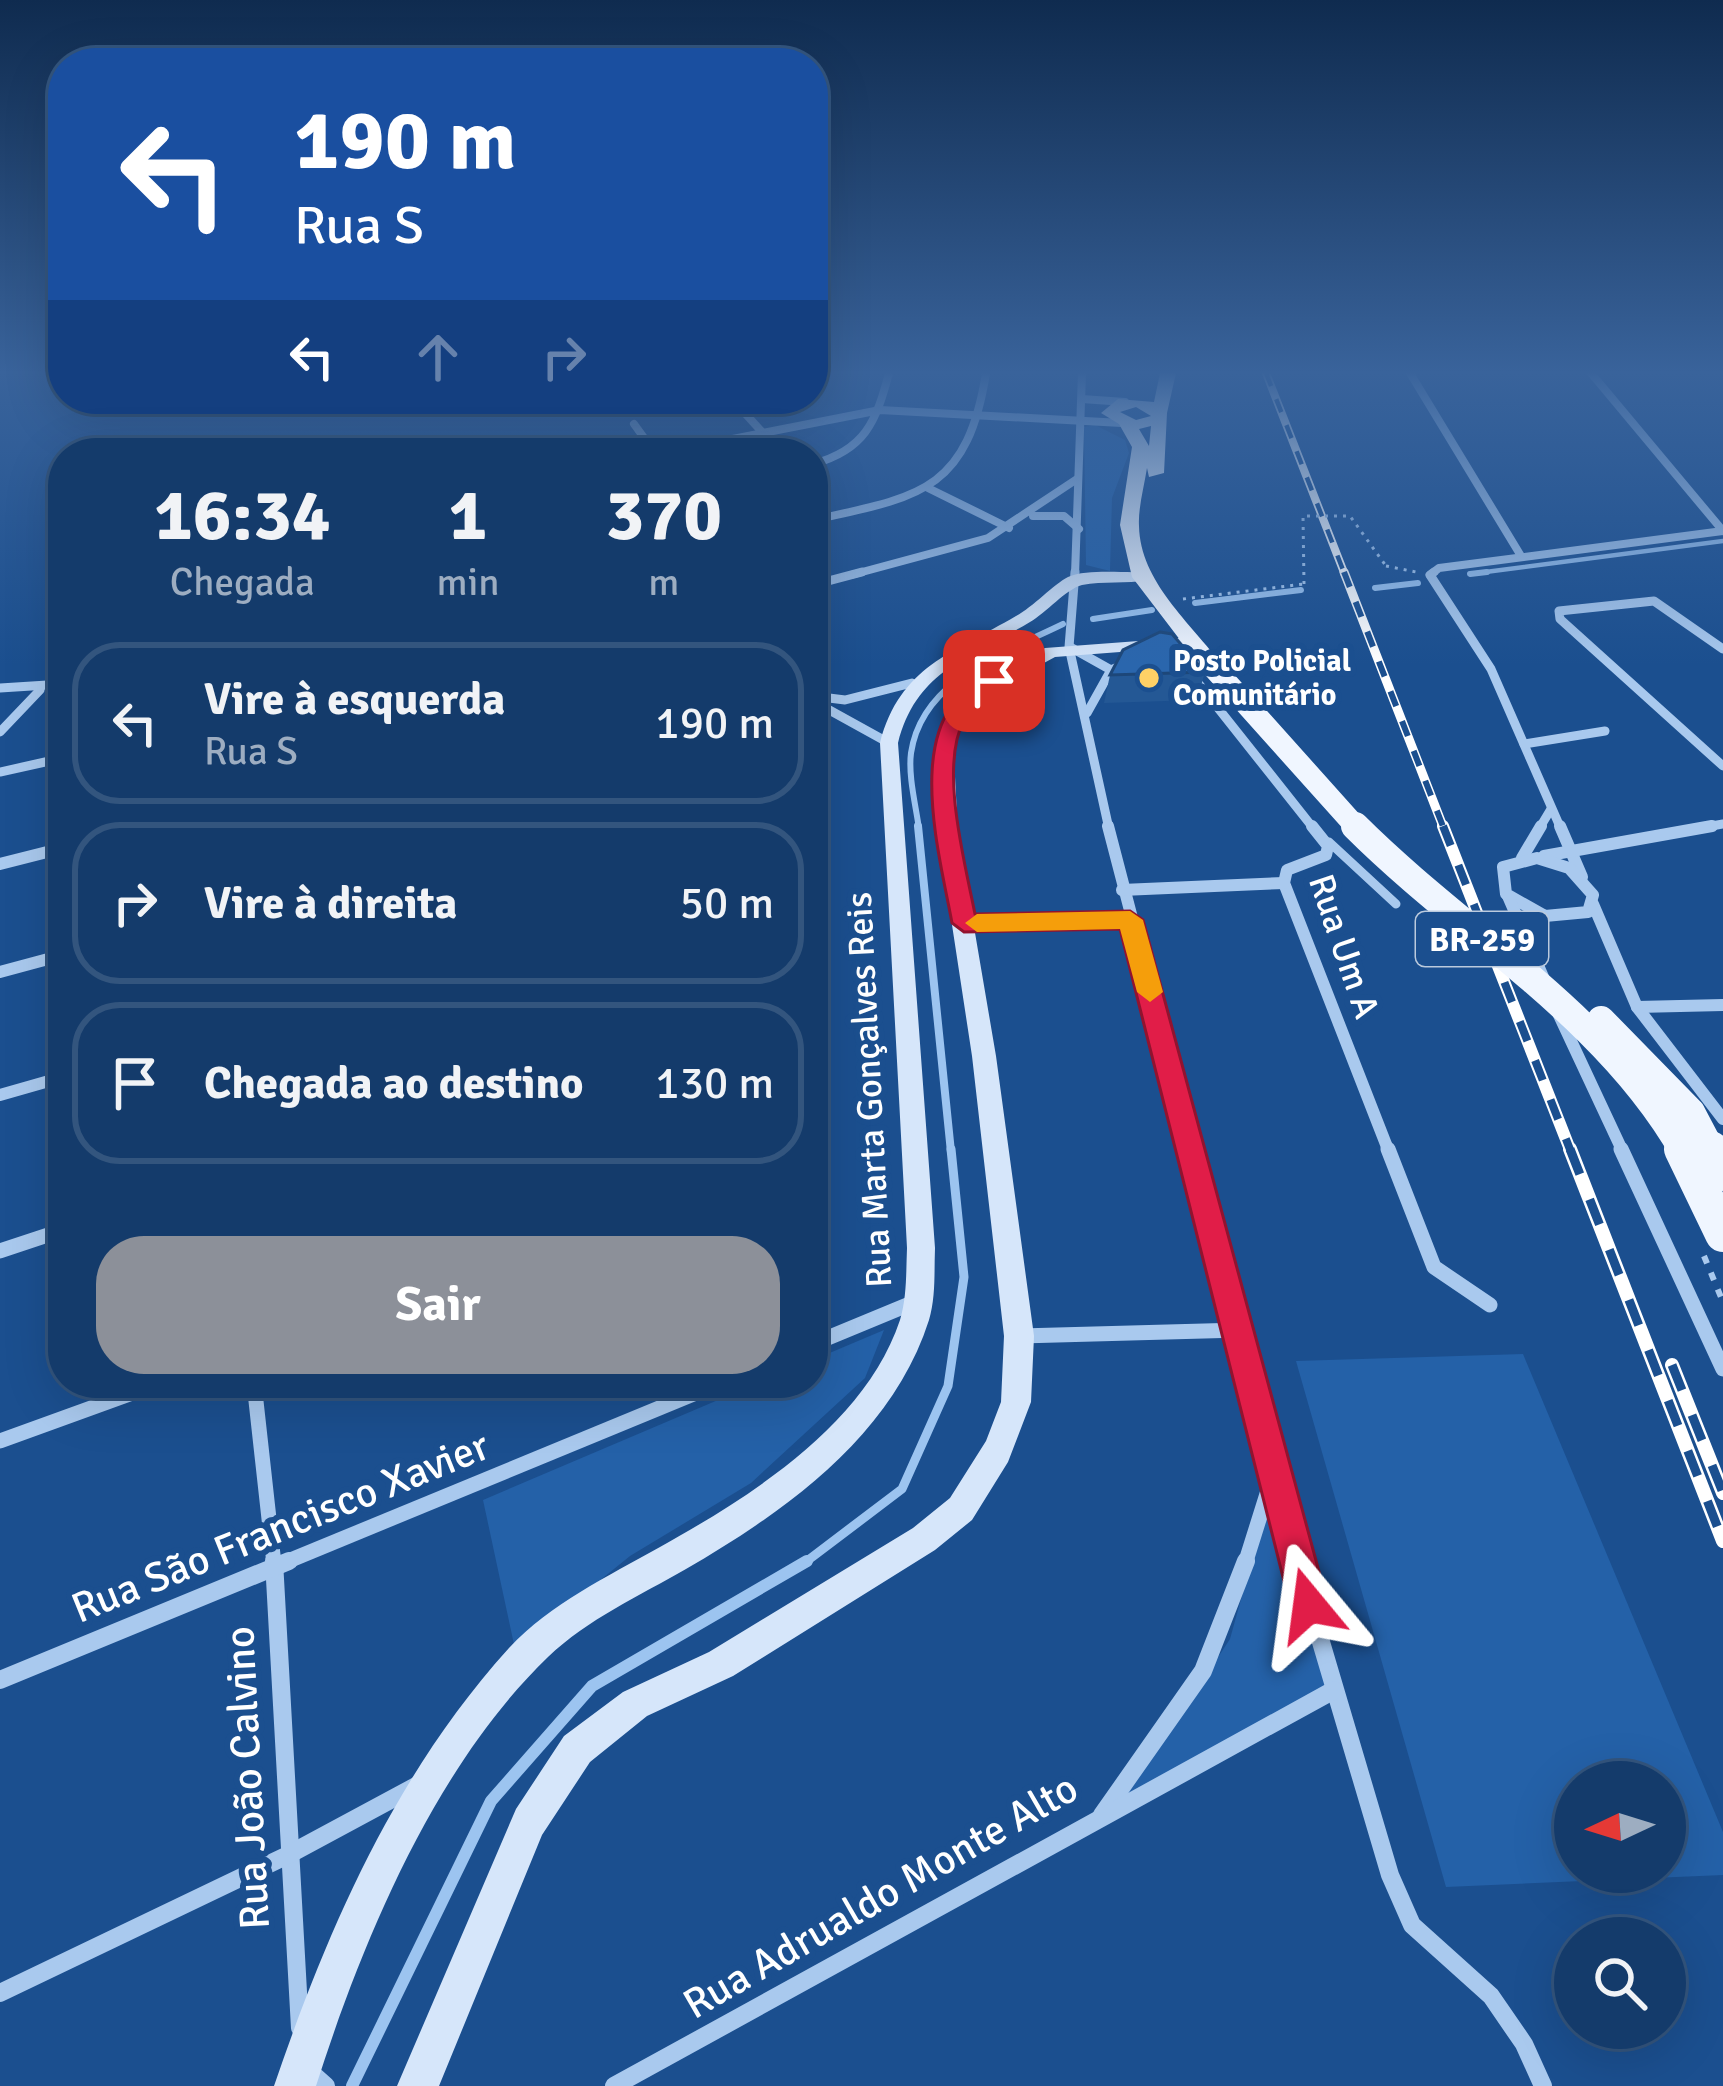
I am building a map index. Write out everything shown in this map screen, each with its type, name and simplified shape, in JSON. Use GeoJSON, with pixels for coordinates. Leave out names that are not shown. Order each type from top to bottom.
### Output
{"type":"FeatureCollection","features":[{"type":"Feature","properties":{"kind":"main road","name":"BR-259"},"geometry":{"type":"LineString","coordinates":[[1137,470],[1129,525],[1142,577],[1192,642],[1221,663],[1356,804],[1661,1076],[1691,1112],[1723,1173]]}},
{"type":"Feature","properties":{"kind":"main road","name":"BR-259"},"geometry":{"type":"LineString","coordinates":[[1154,470],[1148,533],[1161,575],[1297,767],[1367,838],[1594,1037],[1683,1148],[1723,1234]]}},
{"type":"Feature","properties":{"kind":"street"},"geometry":{"type":"LineString","coordinates":[[828,516],[928,488],[947,470]]}},
{"type":"Feature","properties":{"kind":"street"},"geometry":{"type":"LineString","coordinates":[[1077,470],[1079,529],[1070,647],[1122,890],[1241,1330],[1272,1478],[1390,1875],[1412,1925],[1491,1996],[1524,2044],[1543,2086]]}},
{"type":"Feature","properties":{"kind":"street"},"geometry":{"type":"LineString","coordinates":[[1468,470],[1520,556]]}},
{"type":"Feature","properties":{"kind":"street"},"geometry":{"type":"LineString","coordinates":[[1672,470],[1723,531]]}},
{"type":"Feature","properties":{"kind":"street"},"geometry":{"type":"LineString","coordinates":[[828,581],[962,547],[1010,528],[1077,479]]}},
{"type":"Feature","properties":{"kind":"street"},"geometry":{"type":"LineString","coordinates":[[928,488],[1010,528]]}},
{"type":"Feature","properties":{"kind":"street"},"geometry":{"type":"LineString","coordinates":[[1026,518],[1064,516],[1079,529]]}},
{"type":"Feature","properties":{"kind":"street"},"geometry":{"type":"LineString","coordinates":[[1723,531],[1439,568],[1430,575],[1479,646],[1637,1007],[1723,1119]]}},
{"type":"Feature","properties":{"kind":"street"},"geometry":{"type":"LineString","coordinates":[[828,698],[855,699],[912,683],[1053,600],[1073,580],[1142,577]]}},
{"type":"Feature","properties":{"kind":"street"},"geometry":{"type":"LineString","coordinates":[[1723,649],[1654,601],[1566,609],[1558,615],[1723,766]]}},
{"type":"Feature","properties":{"kind":"street"},"geometry":{"type":"LineString","coordinates":[[418,2086],[529,1822],[577,1749],[634,1704],[722,1664],[881,1569],[961,1509],[997,1451],[1016,1402],[1019,1336],[948,833],[944,758],[952,721],[972,695],[1015,668],[1070,647],[1160,648],[1192,642]]}},
{"type":"Feature","properties":{"kind":"street"},"geometry":{"type":"LineString","coordinates":[[1070,647],[1111,670]]}},
{"type":"Feature","properties":{"kind":"street"},"geometry":{"type":"LineString","coordinates":[[1087,713],[1111,670],[1160,648]]}},
{"type":"Feature","properties":{"kind":"street","name":"Rua Um A"},"geometry":{"type":"LineString","coordinates":[[1160,648],[1324,839],[1326,855],[1287,870],[1284,883],[1434,1267],[1490,1305]]}},
{"type":"Feature","properties":{"kind":"street","name":"Rua Marta Gonçalves Reis"},"geometry":{"type":"LineString","coordinates":[[298,2076],[319,2009],[373,1882],[431,1778],[523,1658],[571,1617],[740,1521],[825,1448],[876,1392],[898,1358],[918,1301],[921,1248],[889,743],[894,708],[912,683]]}},
{"type":"Feature","properties":{"kind":"street"},"geometry":{"type":"LineString","coordinates":[[0,688],[48,688]]}},
{"type":"Feature","properties":{"kind":"street"},"geometry":{"type":"LineString","coordinates":[[0,732],[40,690]]}},
{"type":"Feature","properties":{"kind":"street"},"geometry":{"type":"LineString","coordinates":[[828,707],[889,743]]}},
{"type":"Feature","properties":{"kind":"street"},"geometry":{"type":"LineString","coordinates":[[1523,744],[1605,731]]}},
{"type":"Feature","properties":{"kind":"street"},"geometry":{"type":"LineString","coordinates":[[0,772],[48,761]]}},
{"type":"Feature","properties":{"kind":"street"},"geometry":{"type":"LineString","coordinates":[[1522,858],[1551,809]]}},
{"type":"Feature","properties":{"kind":"street"},"geometry":{"type":"LineString","coordinates":[[1723,824],[1522,858],[1510,861],[1500,876],[1579,1065],[1723,1369]]}},
{"type":"Feature","properties":{"kind":"street"},"geometry":{"type":"LineString","coordinates":[[0,864],[48,852]]}},
{"type":"Feature","properties":{"kind":"street"},"geometry":{"type":"LineString","coordinates":[[1537,858],[1582,878]]}},
{"type":"Feature","properties":{"kind":"street"},"geometry":{"type":"LineString","coordinates":[[1122,890],[1284,883]]}},
{"type":"Feature","properties":{"kind":"street"},"geometry":{"type":"LineString","coordinates":[[1508,896],[1534,913],[1565,920],[1579,917],[1593,904]]}},
{"type":"Feature","properties":{"kind":"street"},"geometry":{"type":"LineString","coordinates":[[964,923],[1130,920]]}},
{"type":"Feature","properties":{"kind":"street"},"geometry":{"type":"LineString","coordinates":[[0,972],[48,959]]}},
{"type":"Feature","properties":{"kind":"street"},"geometry":{"type":"LineString","coordinates":[[1637,1007],[1723,1005]]}},
{"type":"Feature","properties":{"kind":"street"},"geometry":{"type":"LineString","coordinates":[[0,1095],[48,1081]]}},
{"type":"Feature","properties":{"kind":"street"},"geometry":{"type":"LineString","coordinates":[[0,1251],[48,1235]]}},
{"type":"Feature","properties":{"kind":"street"},"geometry":{"type":"LineString","coordinates":[[828,1338],[918,1301]]}},
{"type":"Feature","properties":{"kind":"street"},"geometry":{"type":"LineString","coordinates":[[1019,1336],[1241,1330]]}},
{"type":"Feature","properties":{"kind":"street"},"geometry":{"type":"LineString","coordinates":[[0,1441],[119,1398]]}},
{"type":"Feature","properties":{"kind":"street","name":"Rua João Calvino"},"geometry":{"type":"LineString","coordinates":[[256,1398],[275,1570],[298,2076]]}},
{"type":"Feature","properties":{"kind":"street","name":"Rua São Francisco Xavier"},"geometry":{"type":"LineString","coordinates":[[0,1681],[684,1398]]}},
{"type":"Feature","properties":{"kind":"street","name":"Rua Adrualdo Monte Alto"},"geometry":{"type":"LineString","coordinates":[[614,2086],[1098,1820],[1203,1671],[1230,1612],[1272,1478]]}},
{"type":"Feature","properties":{"kind":"street"},"geometry":{"type":"LineString","coordinates":[[1098,1820],[1334,1690]]}},
{"type":"Feature","properties":{"kind":"street"},"geometry":{"type":"LineString","coordinates":[[0,1993],[288,1855],[431,1778]]}},
{"type":"Feature","properties":{"kind":"street"},"geometry":{"type":"LineString","coordinates":[[298,2076],[326,2086]]}},
{"type":"Feature","properties":{"kind":"lane"},"geometry":{"type":"LineString","coordinates":[[1324,839],[1396,904]]}},
{"type":"Feature","properties":{"kind":"path"},"geometry":{"type":"LineString","coordinates":[[1178,599],[1304,584],[1303,516],[1350,516],[1386,566],[1430,575]]}},
{"type":"Feature","properties":{"kind":"shaded area"},"geometry":{"type":"Polygon","coordinates":[[[1085,470],[1122,470],[1112,498],[1110,571],[1086,565],[1085,470]]]}},
{"type":"Feature","properties":{"kind":"shaded area"},"geometry":{"type":"Polygon","coordinates":[[[884,1330],[865,1378],[751,1483],[630,1556],[515,1649],[483,1500],[723,1398],[828,1398],[828,1354],[884,1330]]]}},
{"type":"Feature","properties":{"kind":"shaded area"},"geometry":{"type":"Polygon","coordinates":[[[1523,1354],[1723,1832],[1723,1875],[1686,1877],[1686,1761],[1554,1761],[1554,1882],[1446,1887],[1296,1361],[1523,1354]]]}},
{"type":"Feature","properties":{"kind":"shaded area"},"geometry":{"type":"Polygon","coordinates":[[[1271,1491],[1333,1689],[1102,1817],[1134,1785],[1230,1639],[1271,1491]]]}},
{"type":"Feature","properties":{"kind":"building"},"geometry":{"type":"Polygon","coordinates":[[[1160,632],[1172,634],[1205,672],[1110,675],[1123,650],[1160,632]]]}},
{"type":"Feature","properties":{"kind":"waterway"},"geometry":{"type":"LineString","coordinates":[[1487,572],[1470,574],[1723,541]]}},
{"type":"Feature","properties":{"kind":"waterway"},"geometry":{"type":"LineString","coordinates":[[1375,588],[1418,583]]}},
{"type":"Feature","properties":{"kind":"waterway"},"geometry":{"type":"LineString","coordinates":[[1195,603],[1301,590]]}},
{"type":"Feature","properties":{"kind":"waterway"},"geometry":{"type":"LineString","coordinates":[[1093,619],[1152,610]]}},
{"type":"Feature","properties":{"kind":"waterway"},"geometry":{"type":"LineString","coordinates":[[919,829],[911,753],[918,727],[931,706],[969,672],[1063,624]]}},
{"type":"Feature","properties":{"kind":"waterway"},"geometry":{"type":"LineString","coordinates":[[918,826],[951,1152]]}},
{"type":"Feature","properties":{"kind":"waterway"},"geometry":{"type":"LineString","coordinates":[[807,1561],[902,1489],[948,1386],[964,1277],[951,1149]]}},
{"type":"Feature","properties":{"kind":"waterway"},"geometry":{"type":"LineString","coordinates":[[352,2086],[491,1801],[592,1686],[807,1561]]}},
{"type":"Feature","properties":{"kind":"waterway"},"geometry":{"type":"LineString","coordinates":[[803,1564],[807,1561]]}},
{"type":"Feature","properties":{"kind":"railway"},"geometry":{"type":"LineString","coordinates":[[1304,470],[1345,575]]}},
{"type":"Feature","properties":{"kind":"railway"},"geometry":{"type":"LineString","coordinates":[[1344,572],[1444,829]]}},
{"type":"Feature","properties":{"kind":"railway"},"geometry":{"type":"LineString","coordinates":[[1443,826],[1571,1152]]}},
{"type":"Feature","properties":{"kind":"railway"},"geometry":{"type":"LineString","coordinates":[[1570,1149],[1723,1541]]}},
{"type":"Feature","properties":{"kind":"railway"},"geometry":{"type":"LineString","coordinates":[[1672,1365],[1723,1493]]}},
{"type":"Feature","properties":{"kind":"slow traffic"},"geometry":{"type":"LineString","coordinates":[[977,923],[1130,920],[1150,992]]}},
{"type":"Feature","properties":{"kind":"place","name":"Posto Policial Comunitário"},"geometry":{"type":"Point","coordinates":[1149,678]}},
{"type":"Feature","properties":{"kind":"route"},"geometry":{"type":"LineString","coordinates":[[994,681],[972,695],[952,721],[944,758],[948,833],[964,923],[1130,920],[1241,1330],[1272,1478],[1309,1605]]}}]}
